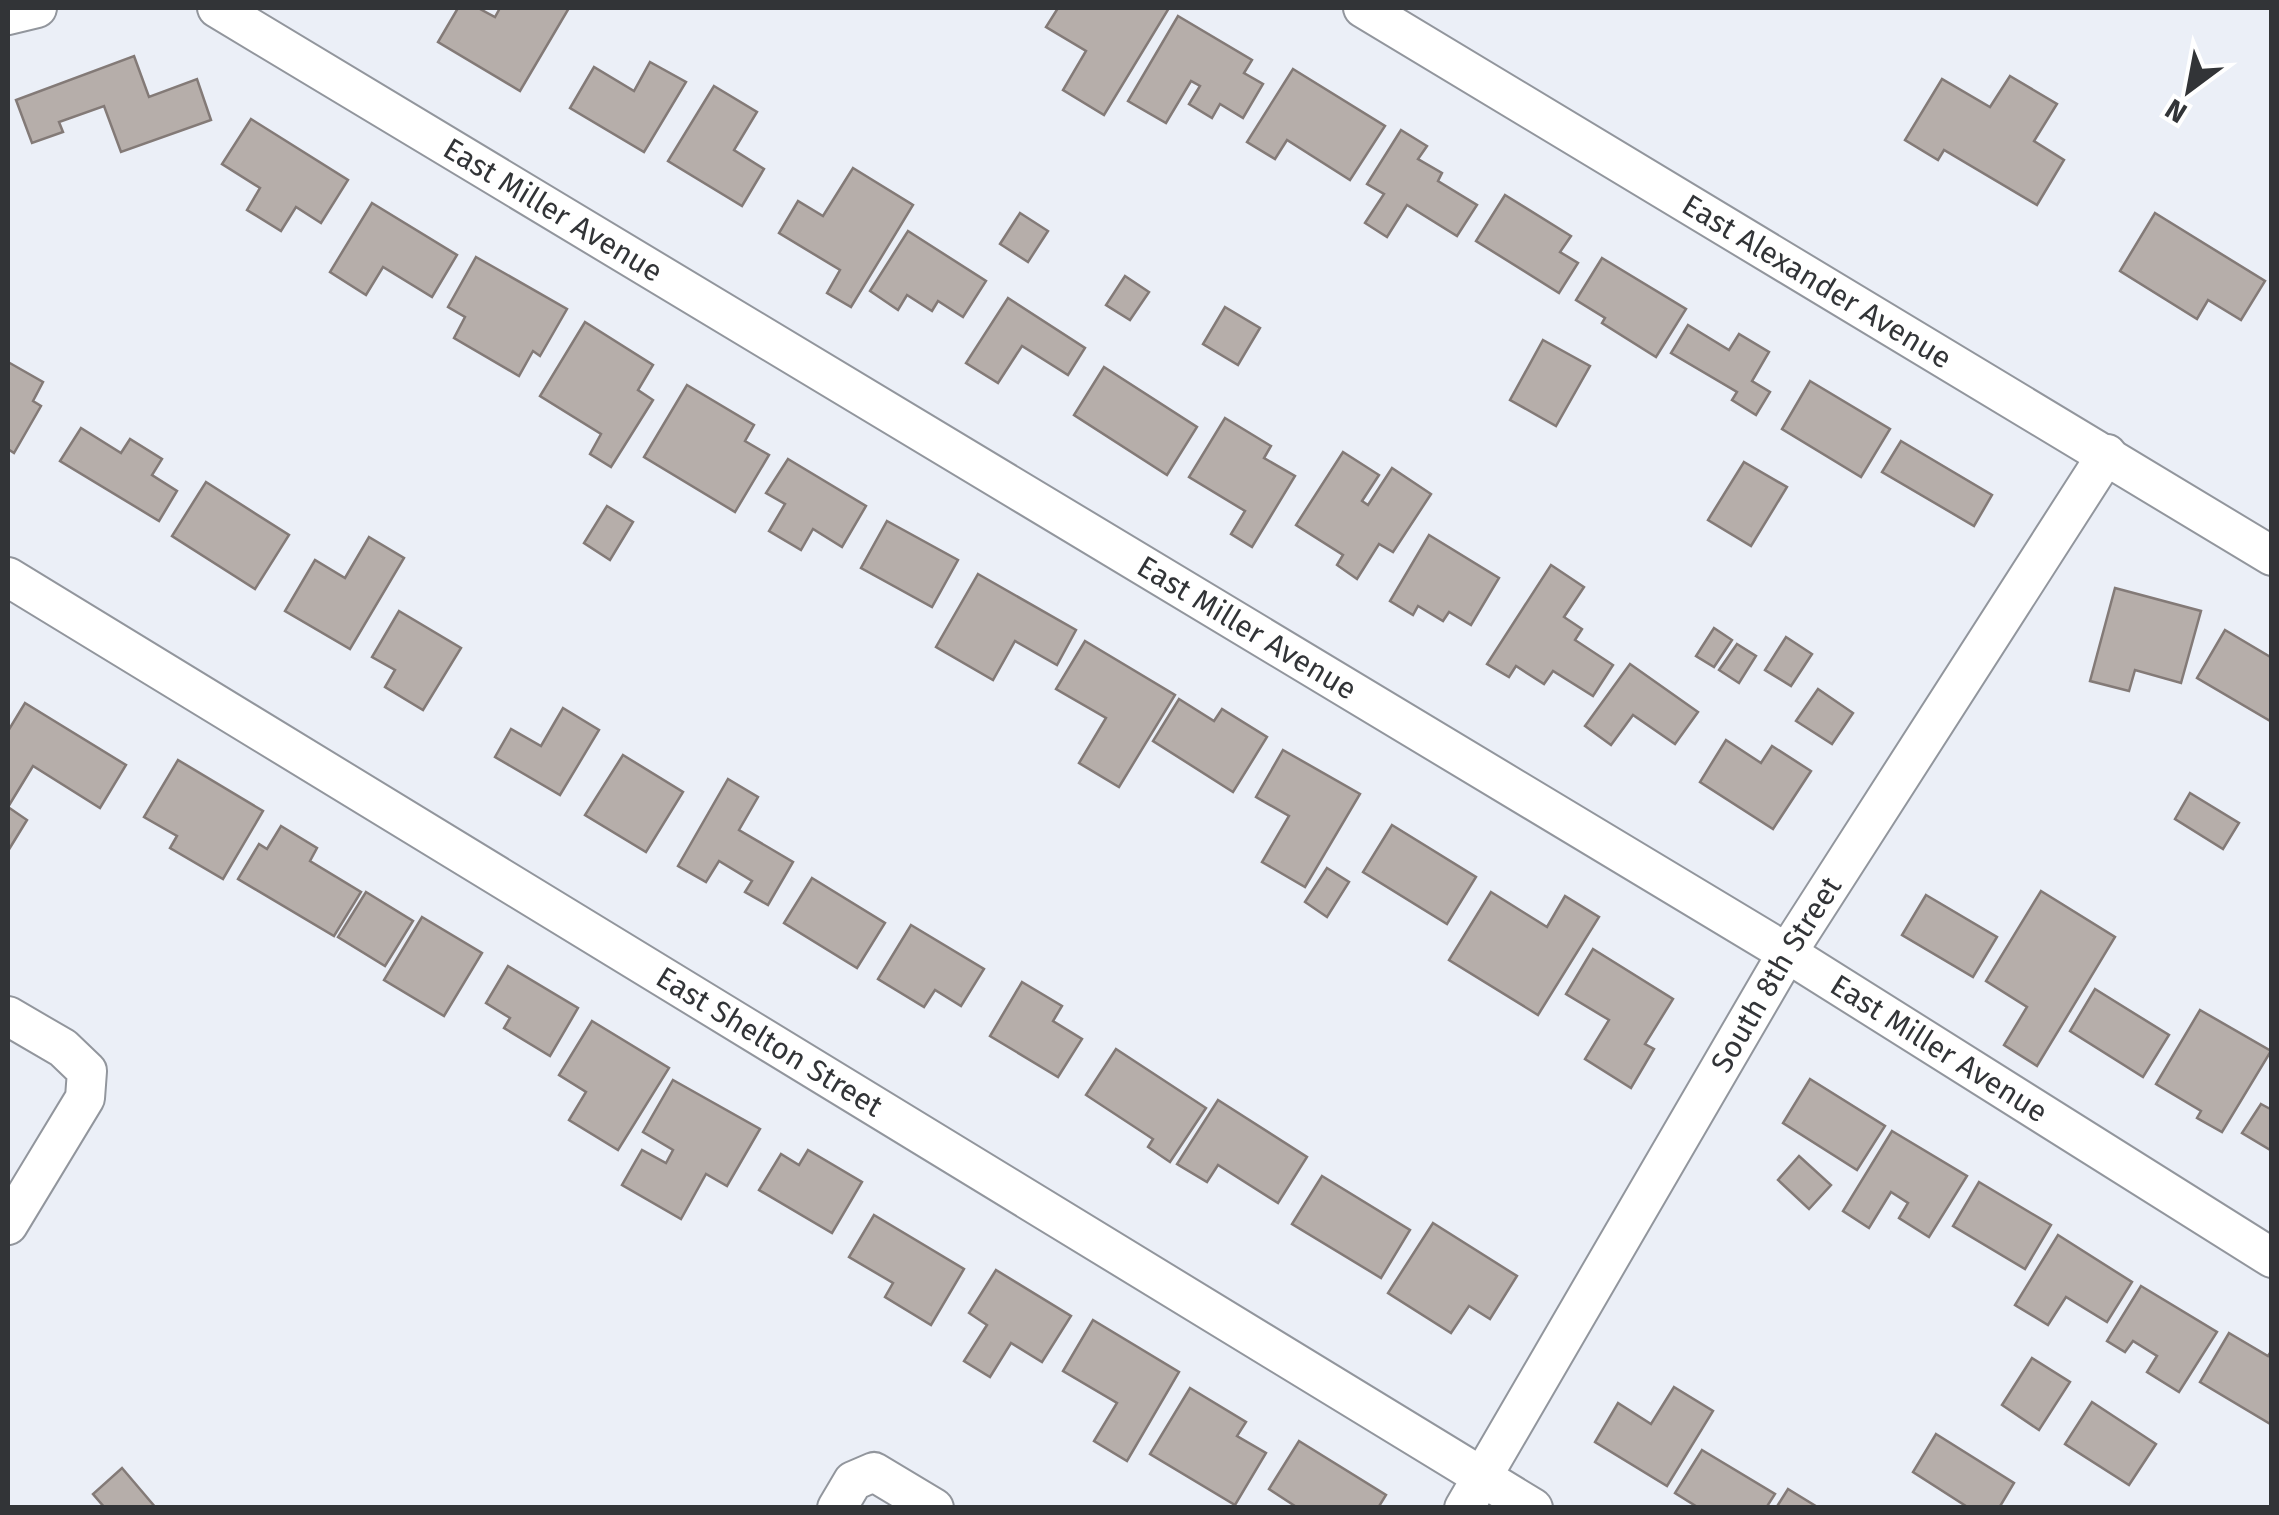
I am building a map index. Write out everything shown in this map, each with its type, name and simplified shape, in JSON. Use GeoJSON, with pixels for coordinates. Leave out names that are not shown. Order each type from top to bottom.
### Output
{"type":"FeatureCollection","features":[{"type":"Feature","properties":{"kind":"street"},"geometry":{"type":"LineString","coordinates":[[8,15],[36,8]]}},
{"type":"Feature","properties":{"kind":"street","name":"East Miller Avenue"},"geometry":{"type":"LineString","coordinates":[[217,8],[1788,953],[2272,1258]]}},
{"type":"Feature","properties":{"kind":"street","name":"East Alexander Avenue"},"geometry":{"type":"LineString","coordinates":[[1362,8],[2272,556]]}},
{"type":"Feature","properties":{"kind":"street","name":"South 8th Street"},"geometry":{"type":"LineString","coordinates":[[1473,1492],[1788,953],[2107,454]]}},
{"type":"Feature","properties":{"kind":"street","name":"East Shelton Street"},"geometry":{"type":"LineString","coordinates":[[8,577],[1473,1492],[1532,1508]]}},
{"type":"Feature","properties":{"kind":"street"},"geometry":{"type":"LineString","coordinates":[[8,1016],[63,1048],[86,1071],[85,1098],[8,1225]]}},
{"type":"Feature","properties":{"kind":"street"},"geometry":{"type":"LineString","coordinates":[[837,1508],[852,1482],[874,1472],[934,1508]]}},
{"type":"Feature","properties":{"kind":"building"},"geometry":{"type":"Polygon","coordinates":[[[458,8],[478,8],[495,17],[500,8],[569,8],[520,91],[438,42],[458,8]]]}},
{"type":"Feature","properties":{"kind":"building"},"geometry":{"type":"Polygon","coordinates":[[[1058,8],[1169,8],[1104,115],[1063,90],[1086,51],[1046,27],[1058,8]]]}},
{"type":"Feature","properties":{"kind":"building"},"geometry":{"type":"Polygon","coordinates":[[[1178,16],[1252,60],[1244,73],[1263,84],[1243,118],[1220,104],[1212,118],[1189,104],[1200,86],[1191,81],[1166,123],[1128,101],[1178,16]]]}},
{"type":"Feature","properties":{"kind":"building"},"geometry":{"type":"Polygon","coordinates":[[[134,56],[149,97],[197,79],[211,120],[121,152],[104,106],[59,122],[63,132],[32,143],[16,100],[134,56]]]}},
{"type":"Feature","properties":{"kind":"building"},"geometry":{"type":"Polygon","coordinates":[[[650,62],[686,82],[644,152],[570,108],[594,67],[634,91],[650,62]]]}},
{"type":"Feature","properties":{"kind":"building"},"geometry":{"type":"Polygon","coordinates":[[[1293,69],[1385,126],[1350,180],[1287,140],[1275,159],[1247,142],[1293,69]]]}},
{"type":"Feature","properties":{"kind":"building"},"geometry":{"type":"Polygon","coordinates":[[[2010,76],[2057,104],[2034,141],[2064,160],[2037,205],[1944,150],[1938,160],[1905,140],[1942,79],[1990,107],[2010,76]]]}},
{"type":"Feature","properties":{"kind":"building"},"geometry":{"type":"Polygon","coordinates":[[[714,86],[757,112],[734,150],[764,169],[742,206],[668,161],[714,86]]]}},
{"type":"Feature","properties":{"kind":"building"},"geometry":{"type":"Polygon","coordinates":[[[251,119],[348,180],[321,223],[296,207],[281,231],[247,210],[260,188],[222,164],[251,119]]]}},
{"type":"Feature","properties":{"kind":"building"},"geometry":{"type":"Polygon","coordinates":[[[1401,130],[1427,146],[1418,159],[1442,173],[1438,181],[1477,205],[1457,236],[1407,205],[1387,237],[1365,223],[1384,194],[1367,184],[1401,130]]]}},
{"type":"Feature","properties":{"kind":"building"},"geometry":{"type":"Polygon","coordinates":[[[853,168],[913,205],[851,307],[827,293],[840,270],[779,233],[798,201],[823,216],[853,168]]]}},
{"type":"Feature","properties":{"kind":"building"},"geometry":{"type":"Polygon","coordinates":[[[1505,195],[1571,236],[1560,252],[1578,263],[1559,293],[1476,241],[1505,195]]]}},
{"type":"Feature","properties":{"kind":"building"},"geometry":{"type":"Polygon","coordinates":[[[372,203],[457,255],[432,297],[383,267],[366,295],[330,272],[372,203]]]}},
{"type":"Feature","properties":{"kind":"building"},"geometry":{"type":"Polygon","coordinates":[[[1020,213],[1048,231],[1028,262],[1000,244],[1020,213]]]}},
{"type":"Feature","properties":{"kind":"building"},"geometry":{"type":"Polygon","coordinates":[[[2155,213],[2265,281],[2241,320],[2208,300],[2197,319],[2120,271],[2155,213]]]}},
{"type":"Feature","properties":{"kind":"building"},"geometry":{"type":"Polygon","coordinates":[[[908,231],[986,281],[963,317],[938,301],[932,311],[907,295],[898,310],[870,291],[908,231]]]}},
{"type":"Feature","properties":{"kind":"building"},"geometry":{"type":"Polygon","coordinates":[[[476,257],[567,309],[540,356],[533,351],[519,376],[454,338],[465,317],[448,307],[476,257]]]}},
{"type":"Feature","properties":{"kind":"building"},"geometry":{"type":"Polygon","coordinates":[[[1602,258],[1686,309],[1656,357],[1602,323],[1605,318],[1576,300],[1602,258]]]}},
{"type":"Feature","properties":{"kind":"building"},"geometry":{"type":"Polygon","coordinates":[[[1125,276],[1149,292],[1130,320],[1106,305],[1125,276]]]}},
{"type":"Feature","properties":{"kind":"building"},"geometry":{"type":"Polygon","coordinates":[[[1008,298],[1085,348],[1068,375],[1022,346],[998,383],[966,363],[1008,298]]]}},
{"type":"Feature","properties":{"kind":"building"},"geometry":{"type":"Polygon","coordinates":[[[1225,307],[1260,328],[1238,365],[1203,344],[1225,307]]]}},
{"type":"Feature","properties":{"kind":"building"},"geometry":{"type":"Polygon","coordinates":[[[585,322],[653,365],[638,390],[653,400],[611,467],[590,454],[601,434],[540,396],[585,322]]]}},
{"type":"Feature","properties":{"kind":"building"},"geometry":{"type":"Polygon","coordinates":[[[1688,325],[1729,350],[1739,334],[1769,352],[1752,381],[1770,392],[1756,415],[1732,400],[1737,392],[1671,353],[1688,325]]]}},
{"type":"Feature","properties":{"kind":"building"},"geometry":{"type":"Polygon","coordinates":[[[1543,340],[1590,366],[1556,426],[1510,400],[1543,340]]]}},
{"type":"Feature","properties":{"kind":"building"},"geometry":{"type":"Polygon","coordinates":[[[8,362],[43,382],[33,401],[41,406],[14,453],[8,449],[8,362]]]}},
{"type":"Feature","properties":{"kind":"building"},"geometry":{"type":"Polygon","coordinates":[[[1104,367],[1197,427],[1167,475],[1074,415],[1104,367]]]}},
{"type":"Feature","properties":{"kind":"building"},"geometry":{"type":"Polygon","coordinates":[[[1810,381],[1890,429],[1861,477],[1782,429],[1810,381]]]}},
{"type":"Feature","properties":{"kind":"building"},"geometry":{"type":"Polygon","coordinates":[[[687,385],[754,425],[745,441],[769,455],[735,512],[644,457],[687,385]]]}},
{"type":"Feature","properties":{"kind":"building"},"geometry":{"type":"Polygon","coordinates":[[[1225,418],[1271,446],[1264,458],[1295,476],[1252,547],[1231,534],[1245,511],[1189,477],[1225,418]]]}},
{"type":"Feature","properties":{"kind":"building"},"geometry":{"type":"Polygon","coordinates":[[[81,428],[121,453],[130,439],[162,459],[152,475],[177,491],[159,521],[60,461],[81,428]]]}},
{"type":"Feature","properties":{"kind":"building"},"geometry":{"type":"Polygon","coordinates":[[[1901,441],[1992,495],[1974,526],[1882,472],[1901,441]]]}},
{"type":"Feature","properties":{"kind":"building"},"geometry":{"type":"Polygon","coordinates":[[[1343,452],[1379,475],[1362,501],[1368,505],[1392,468],[1431,494],[1393,552],[1379,544],[1357,579],[1337,565],[1343,555],[1296,525],[1343,452]]]}},
{"type":"Feature","properties":{"kind":"building"},"geometry":{"type":"Polygon","coordinates":[[[788,459],[866,506],[842,547],[813,529],[801,550],[769,531],[785,504],[766,493],[788,459]]]}},
{"type":"Feature","properties":{"kind":"building"},"geometry":{"type":"Polygon","coordinates":[[[1744,462],[1787,487],[1751,546],[1708,520],[1744,462]]]}},
{"type":"Feature","properties":{"kind":"building"},"geometry":{"type":"Polygon","coordinates":[[[206,482],[289,535],[255,589],[172,536],[206,482]]]}},
{"type":"Feature","properties":{"kind":"building"},"geometry":{"type":"Polygon","coordinates":[[[607,506],[633,522],[610,560],[584,543],[607,506]]]}},
{"type":"Feature","properties":{"kind":"building"},"geometry":{"type":"Polygon","coordinates":[[[887,521],[958,560],[932,607],[861,568],[887,521]]]}},
{"type":"Feature","properties":{"kind":"building"},"geometry":{"type":"Polygon","coordinates":[[[1429,535],[1499,578],[1471,625],[1449,612],[1443,621],[1418,606],[1413,615],[1390,601],[1429,535]]]}},
{"type":"Feature","properties":{"kind":"building"},"geometry":{"type":"Polygon","coordinates":[[[369,537],[404,558],[350,649],[285,611],[315,560],[345,578],[369,537]]]}},
{"type":"Feature","properties":{"kind":"building"},"geometry":{"type":"Polygon","coordinates":[[[1551,565],[1584,587],[1564,617],[1582,629],[1575,640],[1613,665],[1593,696],[1553,671],[1544,684],[1516,666],[1509,677],[1487,664],[1551,565]]]}},
{"type":"Feature","properties":{"kind":"building"},"geometry":{"type":"Polygon","coordinates":[[[978,574],[1076,630],[1057,665],[1015,641],[993,680],[936,647],[978,574]]]}},
{"type":"Feature","properties":{"kind":"building"},"geometry":{"type":"Polygon","coordinates":[[[2115,588],[2201,611],[2181,683],[2135,670],[2129,691],[2090,681],[2115,588]]]}},
{"type":"Feature","properties":{"kind":"building"},"geometry":{"type":"Polygon","coordinates":[[[399,611],[461,648],[423,710],[385,687],[395,670],[372,657],[399,611]]]}},
{"type":"Feature","properties":{"kind":"building"},"geometry":{"type":"Polygon","coordinates":[[[1714,628],[1732,640],[1714,667],[1696,656],[1714,628]]]}},
{"type":"Feature","properties":{"kind":"building"},"geometry":{"type":"Polygon","coordinates":[[[2225,630],[2272,658],[2272,722],[2197,678],[2225,630]]]}},
{"type":"Feature","properties":{"kind":"building"},"geometry":{"type":"Polygon","coordinates":[[[1786,637],[1812,654],[1791,686],[1765,670],[1786,637]]]}},
{"type":"Feature","properties":{"kind":"building"},"geometry":{"type":"Polygon","coordinates":[[[1085,641],[1175,695],[1119,787],[1079,763],[1106,718],[1056,689],[1085,641]]]}},
{"type":"Feature","properties":{"kind":"building"},"geometry":{"type":"Polygon","coordinates":[[[1737,644],[1756,656],[1739,683],[1719,670],[1737,644]]]}},
{"type":"Feature","properties":{"kind":"building"},"geometry":{"type":"Polygon","coordinates":[[[1630,664],[1698,712],[1675,744],[1633,715],[1611,745],[1585,726],[1630,664]]]}},
{"type":"Feature","properties":{"kind":"building"},"geometry":{"type":"Polygon","coordinates":[[[1818,689],[1853,713],[1832,744],[1796,721],[1818,689]]]}},
{"type":"Feature","properties":{"kind":"building"},"geometry":{"type":"Polygon","coordinates":[[[1179,699],[1214,721],[1222,709],[1267,737],[1233,792],[1153,741],[1179,699]]]}},
{"type":"Feature","properties":{"kind":"building"},"geometry":{"type":"Polygon","coordinates":[[[25,703],[126,765],[100,808],[33,766],[8,807],[8,731],[25,703]]]}},
{"type":"Feature","properties":{"kind":"building"},"geometry":{"type":"Polygon","coordinates":[[[563,708],[599,730],[560,795],[495,757],[511,729],[541,746],[563,708]]]}},
{"type":"Feature","properties":{"kind":"building"},"geometry":{"type":"Polygon","coordinates":[[[1726,740],[1761,763],[1772,746],[1811,771],[1773,829],[1700,782],[1726,740]]]}},
{"type":"Feature","properties":{"kind":"building"},"geometry":{"type":"Polygon","coordinates":[[[1283,750],[1360,794],[1305,887],[1262,862],[1289,816],[1256,797],[1283,750]]]}},
{"type":"Feature","properties":{"kind":"building"},"geometry":{"type":"Polygon","coordinates":[[[623,755],[683,792],[646,852],[585,815],[623,755]]]}},
{"type":"Feature","properties":{"kind":"building"},"geometry":{"type":"Polygon","coordinates":[[[178,760],[263,811],[223,879],[170,848],[177,836],[144,817],[178,760]]]}},
{"type":"Feature","properties":{"kind":"building"},"geometry":{"type":"Polygon","coordinates":[[[728,779],[758,797],[739,830],[793,862],[768,905],[745,892],[752,881],[719,861],[706,882],[678,866],[728,779]]]}},
{"type":"Feature","properties":{"kind":"building"},"geometry":{"type":"Polygon","coordinates":[[[2190,793],[2239,823],[2223,849],[2175,819],[2190,793]]]}},
{"type":"Feature","properties":{"kind":"building"},"geometry":{"type":"Polygon","coordinates":[[[8,807],[27,820],[8,851],[8,807]]]}},
{"type":"Feature","properties":{"kind":"building"},"geometry":{"type":"Polygon","coordinates":[[[1392,825],[1476,877],[1447,924],[1363,872],[1392,825]]]}},
{"type":"Feature","properties":{"kind":"building"},"geometry":{"type":"Polygon","coordinates":[[[281,826],[317,848],[310,861],[361,892],[334,936],[238,879],[259,844],[267,849],[281,826]]]}},
{"type":"Feature","properties":{"kind":"building"},"geometry":{"type":"Polygon","coordinates":[[[1327,868],[1349,882],[1327,917],[1305,902],[1327,868]]]}},
{"type":"Feature","properties":{"kind":"building"},"geometry":{"type":"Polygon","coordinates":[[[812,878],[885,923],[857,968],[784,923],[812,878]]]}},
{"type":"Feature","properties":{"kind":"building"},"geometry":{"type":"Polygon","coordinates":[[[2041,891],[2115,937],[2037,1066],[2004,1045],[2027,1007],[1986,981],[2041,891]]]}},
{"type":"Feature","properties":{"kind":"building"},"geometry":{"type":"Polygon","coordinates":[[[366,892],[413,921],[385,966],[338,937],[366,892]]]}},
{"type":"Feature","properties":{"kind":"building"},"geometry":{"type":"Polygon","coordinates":[[[1491,892],[1547,927],[1565,896],[1599,917],[1538,1015],[1449,960],[1491,892]]]}},
{"type":"Feature","properties":{"kind":"building"},"geometry":{"type":"Polygon","coordinates":[[[1926,895],[1997,937],[1973,977],[1902,935],[1926,895]]]}},
{"type":"Feature","properties":{"kind":"building"},"geometry":{"type":"Polygon","coordinates":[[[422,917],[482,953],[444,1016],[384,980],[422,917]]]}},
{"type":"Feature","properties":{"kind":"building"},"geometry":{"type":"Polygon","coordinates":[[[911,925],[984,969],[961,1006],[935,990],[924,1007],[878,979],[911,925]]]}},
{"type":"Feature","properties":{"kind":"building"},"geometry":{"type":"Polygon","coordinates":[[[1593,949],[1673,999],[1645,1044],[1654,1049],[1631,1088],[1585,1059],[1609,1020],[1566,994],[1593,949]]]}},
{"type":"Feature","properties":{"kind":"building"},"geometry":{"type":"Polygon","coordinates":[[[508,966],[578,1008],[550,1056],[504,1028],[510,1018],[486,1003],[508,966]]]}},
{"type":"Feature","properties":{"kind":"building"},"geometry":{"type":"Polygon","coordinates":[[[1022,982],[1062,1006],[1053,1021],[1082,1039],[1058,1077],[990,1036],[1022,982]]]}},
{"type":"Feature","properties":{"kind":"building"},"geometry":{"type":"Polygon","coordinates":[[[2095,989],[2169,1035],[2143,1077],[2070,1031],[2095,989]]]}},
{"type":"Feature","properties":{"kind":"building"},"geometry":{"type":"Polygon","coordinates":[[[2200,1010],[2271,1051],[2222,1132],[2197,1118],[2201,1111],[2156,1084],[2200,1010]]]}},
{"type":"Feature","properties":{"kind":"building"},"geometry":{"type":"Polygon","coordinates":[[[592,1021],[669,1068],[618,1150],[569,1120],[586,1092],[559,1075],[592,1021]]]}},
{"type":"Feature","properties":{"kind":"building"},"geometry":{"type":"Polygon","coordinates":[[[1116,1049],[1206,1108],[1170,1162],[1148,1147],[1153,1139],[1086,1095],[1116,1049]]]}},
{"type":"Feature","properties":{"kind":"building"},"geometry":{"type":"Polygon","coordinates":[[[1810,1079],[1885,1126],[1857,1170],[1783,1123],[1810,1079]]]}},
{"type":"Feature","properties":{"kind":"building"},"geometry":{"type":"Polygon","coordinates":[[[673,1080],[760,1129],[727,1186],[706,1174],[681,1219],[622,1185],[642,1150],[666,1163],[673,1150],[643,1132],[673,1080]]]}},
{"type":"Feature","properties":{"kind":"building"},"geometry":{"type":"Polygon","coordinates":[[[1218,1100],[1307,1157],[1278,1203],[1218,1165],[1207,1182],[1177,1164],[1218,1100]]]}},
{"type":"Feature","properties":{"kind":"building"},"geometry":{"type":"Polygon","coordinates":[[[2261,1104],[2272,1110],[2272,1151],[2242,1133],[2261,1104]]]}},
{"type":"Feature","properties":{"kind":"building"},"geometry":{"type":"Polygon","coordinates":[[[1892,1131],[1967,1176],[1929,1237],[1899,1218],[1908,1203],[1891,1192],[1869,1228],[1843,1211],[1892,1131]]]}},
{"type":"Feature","properties":{"kind":"building"},"geometry":{"type":"Polygon","coordinates":[[[808,1150],[862,1182],[832,1233],[759,1190],[781,1154],[799,1165],[808,1150]]]}},
{"type":"Feature","properties":{"kind":"building"},"geometry":{"type":"Polygon","coordinates":[[[1799,1156],[1831,1185],[1809,1209],[1778,1180],[1799,1156]]]}},
{"type":"Feature","properties":{"kind":"building"},"geometry":{"type":"Polygon","coordinates":[[[1322,1176],[1410,1230],[1381,1278],[1292,1224],[1322,1176]]]}},
{"type":"Feature","properties":{"kind":"building"},"geometry":{"type":"Polygon","coordinates":[[[1979,1182],[2051,1225],[2025,1269],[1953,1226],[1979,1182]]]}},
{"type":"Feature","properties":{"kind":"building"},"geometry":{"type":"Polygon","coordinates":[[[874,1215],[964,1269],[931,1325],[885,1297],[893,1283],[849,1257],[874,1215]]]}},
{"type":"Feature","properties":{"kind":"building"},"geometry":{"type":"Polygon","coordinates":[[[1433,1223],[1517,1276],[1490,1319],[1469,1306],[1451,1333],[1388,1293],[1433,1223]]]}},
{"type":"Feature","properties":{"kind":"building"},"geometry":{"type":"Polygon","coordinates":[[[2058,1235],[2132,1282],[2107,1322],[2066,1297],[2048,1325],[2015,1305],[2058,1235]]]}},
{"type":"Feature","properties":{"kind":"building"},"geometry":{"type":"Polygon","coordinates":[[[996,1270],[1071,1316],[1042,1362],[1011,1343],[990,1377],[964,1361],[987,1325],[969,1313],[996,1270]]]}},
{"type":"Feature","properties":{"kind":"building"},"geometry":{"type":"Polygon","coordinates":[[[2141,1286],[2217,1332],[2179,1392],[2147,1372],[2157,1356],[2133,1341],[2125,1352],[2107,1341],[2141,1286]]]}},
{"type":"Feature","properties":{"kind":"building"},"geometry":{"type":"Polygon","coordinates":[[[1093,1320],[1179,1372],[1127,1461],[1094,1441],[1117,1403],[1063,1371],[1093,1320]]]}},
{"type":"Feature","properties":{"kind":"building"},"geometry":{"type":"Polygon","coordinates":[[[2229,1333],[2268,1356],[2272,1350],[2272,1425],[2200,1382],[2229,1333]]]}},
{"type":"Feature","properties":{"kind":"building"},"geometry":{"type":"Polygon","coordinates":[[[2032,1358],[2070,1382],[2039,1430],[2002,1405],[2032,1358]]]}},
{"type":"Feature","properties":{"kind":"building"},"geometry":{"type":"Polygon","coordinates":[[[1674,1387],[1713,1411],[1667,1486],[1595,1442],[1618,1403],[1651,1424],[1674,1387]]]}},
{"type":"Feature","properties":{"kind":"building"},"geometry":{"type":"Polygon","coordinates":[[[1190,1388],[1246,1422],[1237,1436],[1266,1453],[1235,1505],[1150,1454],[1190,1388]]]}},
{"type":"Feature","properties":{"kind":"building"},"geometry":{"type":"Polygon","coordinates":[[[2092,1402],[2156,1444],[2129,1485],[2065,1444],[2092,1402]]]}},
{"type":"Feature","properties":{"kind":"building"},"geometry":{"type":"Polygon","coordinates":[[[1936,1434],[2014,1483],[1999,1508],[1969,1508],[1913,1472],[1936,1434]]]}},
{"type":"Feature","properties":{"kind":"building"},"geometry":{"type":"Polygon","coordinates":[[[1299,1441],[1386,1495],[1378,1508],[1298,1508],[1269,1489],[1299,1441]]]}},
{"type":"Feature","properties":{"kind":"building"},"geometry":{"type":"Polygon","coordinates":[[[1702,1450],[1775,1494],[1766,1508],[1699,1508],[1675,1493],[1702,1450]]]}},
{"type":"Feature","properties":{"kind":"building"},"geometry":{"type":"Polygon","coordinates":[[[122,1468],[156,1508],[105,1508],[93,1494],[122,1468]]]}},
{"type":"Feature","properties":{"kind":"building"},"geometry":{"type":"Polygon","coordinates":[[[1788,1489],[1819,1508],[1776,1508],[1788,1489]]]}}]}
